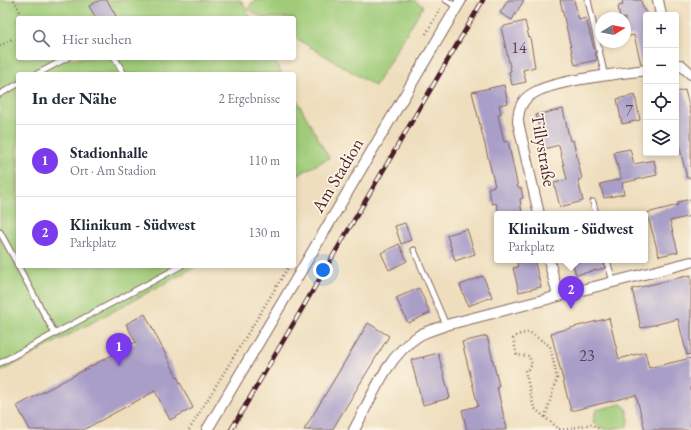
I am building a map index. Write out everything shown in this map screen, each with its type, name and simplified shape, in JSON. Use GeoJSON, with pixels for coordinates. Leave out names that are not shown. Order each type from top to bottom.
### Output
{"type":"FeatureCollection","features":[{"type":"Feature","properties":{"kind":"street"},"geometry":{"type":"LineString","coordinates":[[658,0],[660,12]]}},
{"type":"Feature","properties":{"kind":"street","name":"Am Stadion"},"geometry":{"type":"LineString","coordinates":[[207,430],[459,3]]}},
{"type":"Feature","properties":{"kind":"street"},"geometry":{"type":"LineString","coordinates":[[679,65],[691,74]]}},
{"type":"Feature","properties":{"kind":"street","name":"Tillystraße"},"geometry":{"type":"LineString","coordinates":[[538,211],[520,136],[518,122],[519,107],[532,93],[539,90],[643,71]]}},
{"type":"Feature","properties":{"kind":"street"},"geometry":{"type":"LineString","coordinates":[[354,430],[390,363],[400,350],[418,336],[446,325],[691,262]]}},
{"type":"Feature","properties":{"kind":"street"},"geometry":{"type":"LineString","coordinates":[[551,263],[558,296]]}},
{"type":"Feature","properties":{"kind":"lane"},"geometry":{"type":"LineString","coordinates":[[446,0],[459,3]]}},
{"type":"Feature","properties":{"kind":"lane"},"geometry":{"type":"LineString","coordinates":[[588,0],[605,77]]}},
{"type":"Feature","properties":{"kind":"lane"},"geometry":{"type":"LineString","coordinates":[[41,72],[63,60]]}},
{"type":"Feature","properties":{"kind":"lane"},"geometry":{"type":"LineString","coordinates":[[116,60],[123,72]]}},
{"type":"Feature","properties":{"kind":"lane"},"geometry":{"type":"LineString","coordinates":[[0,94],[16,85]]}},
{"type":"Feature","properties":{"kind":"lane"},"geometry":{"type":"LineString","coordinates":[[593,202],[595,211]]}},
{"type":"Feature","properties":{"kind":"lane"},"geometry":{"type":"LineString","coordinates":[[0,232],[16,262]]}},
{"type":"Feature","properties":{"kind":"lane"},"geometry":{"type":"LineString","coordinates":[[414,250],[446,325]]}},
{"type":"Feature","properties":{"kind":"lane"},"geometry":{"type":"LineString","coordinates":[[609,263],[613,282]]}},
{"type":"Feature","properties":{"kind":"lane"},"geometry":{"type":"LineString","coordinates":[[19,268],[55,334]]}},
{"type":"Feature","properties":{"kind":"lane"},"geometry":{"type":"LineString","coordinates":[[0,364],[177,268]]}},
{"type":"Feature","properties":{"kind":"path"},"geometry":{"type":"LineString","coordinates":[[14,0],[21,14]]}},
{"type":"Feature","properties":{"kind":"path"},"geometry":{"type":"LineString","coordinates":[[0,46],[12,39]]}},
{"type":"Feature","properties":{"kind":"path"},"geometry":{"type":"LineString","coordinates":[[189,430],[288,268]]}},
{"type":"Feature","properties":{"kind":"path"},"geometry":{"type":"LineString","coordinates":[[545,417],[557,378],[550,346],[529,332],[517,335],[513,340],[517,356],[529,356],[532,365],[525,370],[534,408],[559,430],[592,424],[600,430]]}},
{"type":"Feature","properties":{"kind":"green space"},"geometry":{"type":"Polygon","coordinates":[[[0,0],[241,0],[250,16],[16,16],[16,60],[275,60],[281,72],[16,72],[16,268],[193,268],[0,372],[0,0]]]}},
{"type":"Feature","properties":{"kind":"green space"},"geometry":{"type":"Polygon","coordinates":[[[254,0],[413,0],[423,6],[375,86],[296,38],[296,16],[260,16],[248,9],[254,0]]]}},
{"type":"Feature","properties":{"kind":"green space"},"geometry":{"type":"Polygon","coordinates":[[[296,99],[329,158],[296,176],[296,99]]]}},
{"type":"Feature","properties":{"kind":"green space"},"geometry":{"type":"Polygon","coordinates":[[[621,404],[626,408],[629,419],[627,426],[605,430],[593,422],[596,410],[621,404]]]}},
{"type":"Feature","properties":{"kind":"building"},"geometry":{"type":"Polygon","coordinates":[[[100,0],[107,0],[116,16],[95,16],[89,6],[100,0]]]}},
{"type":"Feature","properties":{"kind":"building"},"geometry":{"type":"Polygon","coordinates":[[[508,0],[524,0],[512,20],[500,13],[508,0]]]}},
{"type":"Feature","properties":{"kind":"building"},"geometry":{"type":"Polygon","coordinates":[[[560,0],[574,0],[579,20],[586,18],[597,60],[575,65],[560,0]]]}},
{"type":"Feature","properties":{"kind":"building"},"geometry":{"type":"Polygon","coordinates":[[[622,0],[641,0],[644,11],[646,10],[646,12],[643,12],[643,64],[641,64],[634,35],[631,36],[631,12],[619,12],[618,6],[623,5],[622,0]]]}},
{"type":"Feature","properties":{"kind":"building"},"geometry":{"type":"Polygon","coordinates":[[[525,21],[529,38],[530,37],[535,67],[523,70],[526,82],[512,85],[509,72],[511,71],[501,27],[525,21]]]}},
{"type":"Feature","properties":{"kind":"building"},"geometry":{"type":"Polygon","coordinates":[[[504,85],[508,103],[499,105],[501,114],[498,115],[504,142],[508,141],[518,188],[521,188],[523,198],[520,199],[522,211],[498,211],[496,203],[492,204],[488,188],[495,186],[472,92],[504,85]]]}},
{"type":"Feature","properties":{"kind":"building"},"geometry":{"type":"Polygon","coordinates":[[[685,90],[691,114],[691,178],[687,178],[679,145],[679,91],[685,90]]]}},
{"type":"Feature","properties":{"kind":"building"},"geometry":{"type":"Polygon","coordinates":[[[635,95],[640,120],[622,124],[617,99],[635,95]]]}},
{"type":"Feature","properties":{"kind":"building"},"geometry":{"type":"Polygon","coordinates":[[[563,109],[570,141],[573,140],[582,179],[578,180],[583,201],[560,207],[554,183],[567,180],[559,145],[544,149],[536,115],[563,109]]]}},
{"type":"Feature","properties":{"kind":"building"},"geometry":{"type":"Polygon","coordinates":[[[630,149],[634,164],[654,160],[657,175],[622,183],[624,194],[604,198],[600,184],[621,179],[614,152],[630,149]]]}},
{"type":"Feature","properties":{"kind":"building"},"geometry":{"type":"Polygon","coordinates":[[[691,199],[691,216],[670,221],[678,252],[659,256],[648,213],[678,205],[678,202],[691,199]]]}},
{"type":"Feature","properties":{"kind":"building"},"geometry":{"type":"Polygon","coordinates":[[[405,223],[411,240],[401,244],[395,226],[405,223]]]}},
{"type":"Feature","properties":{"kind":"building"},"geometry":{"type":"Polygon","coordinates":[[[467,229],[475,254],[455,261],[447,235],[467,229]]]}},
{"type":"Feature","properties":{"kind":"building"},"geometry":{"type":"Polygon","coordinates":[[[399,244],[407,261],[389,270],[381,253],[399,244]]]}},
{"type":"Feature","properties":{"kind":"building"},"geometry":{"type":"Polygon","coordinates":[[[517,263],[535,263],[541,287],[519,292],[513,268],[518,267],[517,263]]]}},
{"type":"Feature","properties":{"kind":"building"},"geometry":{"type":"Polygon","coordinates":[[[573,263],[604,263],[605,268],[576,275],[573,263]]]}},
{"type":"Feature","properties":{"kind":"building"},"geometry":{"type":"Polygon","coordinates":[[[691,275],[691,354],[687,355],[678,319],[641,328],[632,289],[691,275]]]}},
{"type":"Feature","properties":{"kind":"building"},"geometry":{"type":"Polygon","coordinates":[[[483,276],[492,297],[468,306],[460,285],[483,276]]]}},
{"type":"Feature","properties":{"kind":"building"},"geometry":{"type":"Polygon","coordinates":[[[419,288],[430,313],[408,323],[396,298],[419,288]]]}},
{"type":"Feature","properties":{"kind":"building"},"geometry":{"type":"Polygon","coordinates":[[[145,314],[193,408],[170,420],[155,391],[83,430],[30,430],[17,406],[136,342],[126,324],[145,314]]]}},
{"type":"Feature","properties":{"kind":"building"},"geometry":{"type":"Polygon","coordinates":[[[609,318],[619,359],[645,352],[649,368],[691,358],[691,430],[645,430],[636,395],[571,411],[551,333],[609,318]]]}},
{"type":"Feature","properties":{"kind":"building"},"geometry":{"type":"Polygon","coordinates":[[[368,323],[389,336],[332,430],[304,430],[368,323]]]}},
{"type":"Feature","properties":{"kind":"building"},"geometry":{"type":"Polygon","coordinates":[[[487,336],[499,386],[497,387],[507,430],[467,430],[462,410],[478,406],[462,342],[487,336]]]}},
{"type":"Feature","properties":{"kind":"building"},"geometry":{"type":"Polygon","coordinates":[[[438,353],[450,398],[423,405],[411,360],[422,357],[424,359],[423,357],[438,353]]]}},
{"type":"Feature","properties":{"kind":"railway"},"geometry":{"type":"LineString","coordinates":[[231,430],[483,0]]}},
{"type":"Feature","properties":{"kind":"place","name":"Klinikum - Südwest"},"geometry":{"type":"Point","coordinates":[571,309]}},
{"type":"Feature","properties":{"kind":"place","name":"Stadionhalle"},"geometry":{"type":"Point","coordinates":[119,366]}}]}
